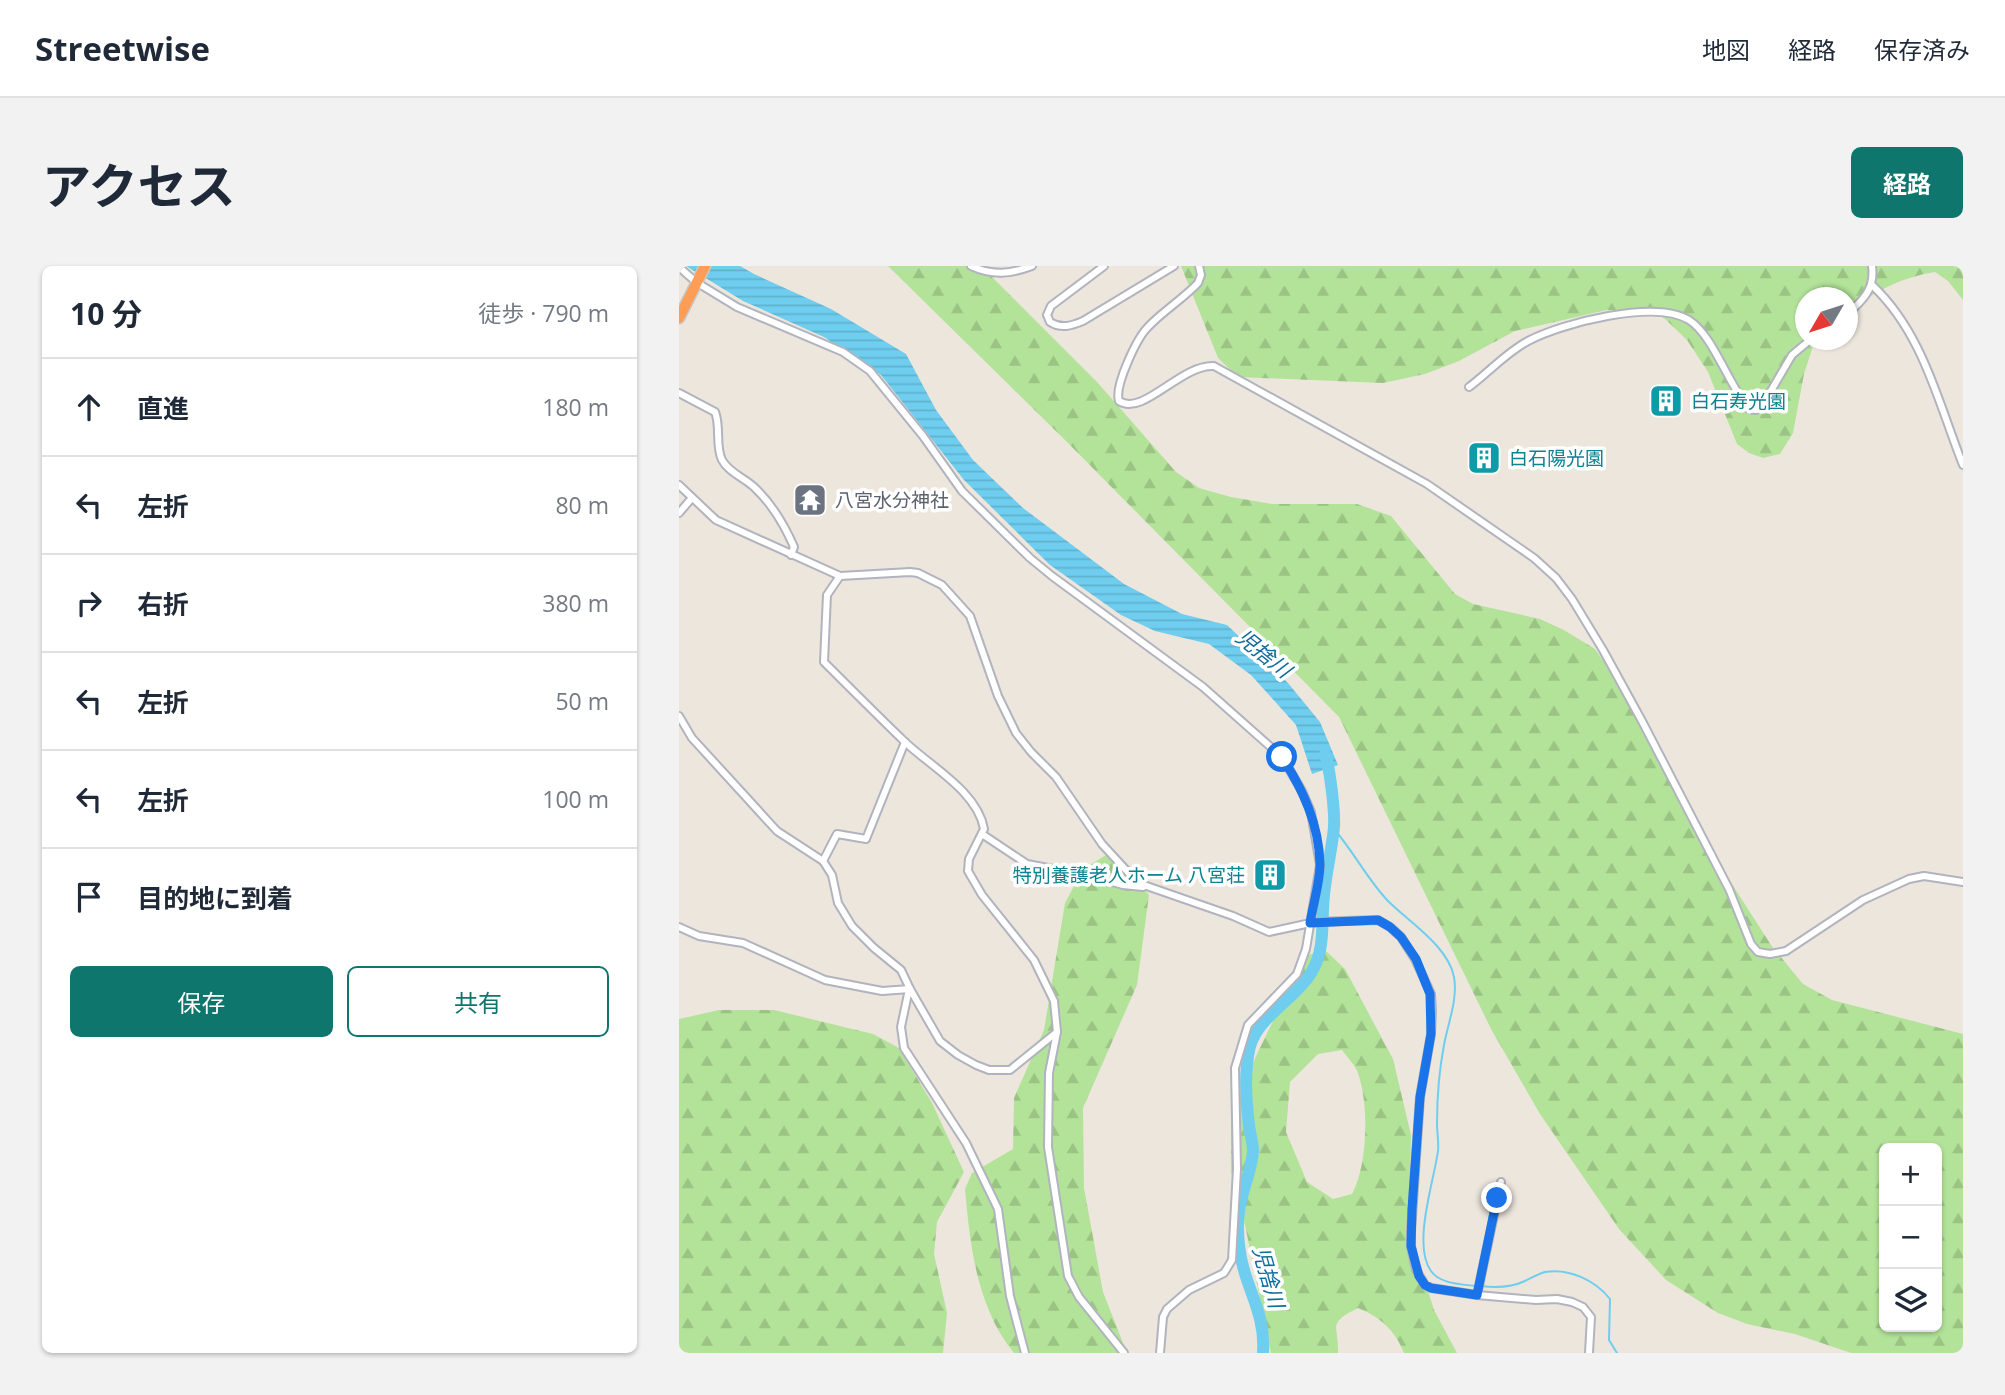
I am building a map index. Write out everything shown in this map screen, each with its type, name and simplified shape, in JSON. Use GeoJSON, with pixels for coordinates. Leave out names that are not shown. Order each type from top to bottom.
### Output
{"type":"FeatureCollection","features":[{"type":"Feature","properties":{"kind":"highway"},"geometry":{"type":"LineString","coordinates":[[679,318],[705,266]]}},
{"type":"Feature","properties":{"kind":"street"},"geometry":{"type":"LineString","coordinates":[[971,266],[997,274],[1032,266]]}},
{"type":"Feature","properties":{"kind":"street"},"geometry":{"type":"LineString","coordinates":[[1104,266],[1051,306],[1047,315],[1050,322],[1058,326],[1073,326],[1174,266]]}},
{"type":"Feature","properties":{"kind":"street"},"geometry":{"type":"LineString","coordinates":[[1199,266],[1201,275],[1198,283],[1144,332],[1117,390],[1119,401],[1125,405],[1137,404],[1195,368],[1214,366],[1427,484],[1534,558],[1566,591],[1602,650],[1730,889],[1751,944],[1758,952],[1770,954],[1786,951],[1863,900],[1909,879],[1924,876],[1963,882]]}},
{"type":"Feature","properties":{"kind":"street"},"geometry":{"type":"LineString","coordinates":[[1858,303],[1872,285],[1872,266]]}},
{"type":"Feature","properties":{"kind":"street"},"geometry":{"type":"LineString","coordinates":[[679,267],[737,307],[843,352],[870,371],[923,436],[962,491],[1030,558],[1203,687],[1282,757],[1302,791],[1314,820],[1320,865],[1313,923],[1297,974],[1248,1025],[1235,1068],[1237,1169],[1232,1259],[1224,1273],[1189,1290],[1170,1305],[1163,1317],[1160,1353]]}},
{"type":"Feature","properties":{"kind":"street"},"geometry":{"type":"LineString","coordinates":[[1872,285],[1903,322],[1920,349],[1963,465]]}},
{"type":"Feature","properties":{"kind":"street"},"geometry":{"type":"LineString","coordinates":[[1469,387],[1523,344],[1552,330],[1598,318],[1660,313],[1689,320],[1694,325],[1711,347],[1739,397],[1749,409],[1756,410],[1798,350]]}},
{"type":"Feature","properties":{"kind":"street"},"geometry":{"type":"LineString","coordinates":[[679,393],[715,412],[721,458],[737,475],[754,486],[778,515],[793,547],[790,555]]}},
{"type":"Feature","properties":{"kind":"street"},"geometry":{"type":"LineString","coordinates":[[679,485],[716,520],[840,576],[918,573],[942,585],[974,623],[989,675],[1016,733],[1068,792],[1102,844],[1129,876],[1145,887]]}},
{"type":"Feature","properties":{"kind":"street"},"geometry":{"type":"LineString","coordinates":[[679,513],[691,499]]}},
{"type":"Feature","properties":{"kind":"street"},"geometry":{"type":"LineString","coordinates":[[840,576],[827,595],[824,662],[905,742],[956,785],[982,820],[982,834],[969,859],[968,871],[982,895],[1037,964],[1054,1002],[1057,1032],[1049,1073],[1048,1147],[1068,1276],[1079,1297],[1125,1353]]}},
{"type":"Feature","properties":{"kind":"street"},"geometry":{"type":"LineString","coordinates":[[679,716],[692,738],[727,779],[778,831],[823,861],[832,875],[838,903],[852,926],[901,970],[909,989],[940,1041],[958,1055],[983,1068],[997,1071],[1014,1069],[1036,1046],[1057,1032]]}},
{"type":"Feature","properties":{"kind":"street"},"geometry":{"type":"LineString","coordinates":[[823,861],[837,834],[866,839],[905,742]]}},
{"type":"Feature","properties":{"kind":"street"},"geometry":{"type":"LineString","coordinates":[[982,834],[1027,864],[1123,885],[1145,887],[1233,916],[1269,932],[1313,923],[1349,920],[1378,920],[1390,927],[1401,937],[1416,959],[1430,994],[1431,1034],[1420,1097],[1412,1209],[1413,1256],[1419,1276],[1428,1287],[1477,1295],[1557,1299],[1583,1307],[1591,1317],[1589,1353]]}},
{"type":"Feature","properties":{"kind":"street"},"geometry":{"type":"LineString","coordinates":[[679,927],[699,936],[743,943],[825,979],[883,991],[909,989]]}},
{"type":"Feature","properties":{"kind":"street"},"geometry":{"type":"LineString","coordinates":[[909,989],[901,1027],[904,1048],[966,1143],[998,1209],[1010,1296],[1025,1353]]}},
{"type":"Feature","properties":{"kind":"street"},"geometry":{"type":"LineString","coordinates":[[1477,1295],[1500,1182]]}},
{"type":"Feature","properties":{"kind":"green space"},"geometry":{"type":"Polygon","coordinates":[[[888,266],[981,266],[1097,382],[1176,472],[1199,488],[1272,504],[1357,504],[1391,516],[1455,594],[1473,604],[1540,619],[1595,649],[1631,700],[1651,748],[1714,856],[1771,945],[1803,984],[1832,1000],[1963,1034],[1963,1353],[1851,1353],[1795,1334],[1747,1324],[1718,1313],[1666,1280],[1619,1229],[1540,1114],[1491,1029],[1339,717],[1067,442],[888,266]]]}},
{"type":"Feature","properties":{"kind":"green space"},"geometry":{"type":"Polygon","coordinates":[[[1181,266],[1963,266],[1963,300],[1948,281],[1935,272],[1911,277],[1889,286],[1858,304],[1858,287],[1795,287],[1795,350],[1812,350],[1804,374],[1793,433],[1780,454],[1763,458],[1749,453],[1737,444],[1708,372],[1687,340],[1664,318],[1648,311],[1607,310],[1515,331],[1459,361],[1425,374],[1383,383],[1238,377],[1218,358],[1181,266]]]}},
{"type":"Feature","properties":{"kind":"green space"},"geometry":{"type":"Polygon","coordinates":[[[1106,855],[1131,874],[1149,895],[1137,985],[1083,1108],[1084,1188],[1103,1292],[1127,1353],[1014,1353],[991,1316],[977,1276],[965,1189],[972,1173],[1013,1149],[1014,1098],[1044,1030],[1065,903],[1083,869],[1106,855]]]}},
{"type":"Feature","properties":{"kind":"green space"},"geometry":{"type":"Polygon","coordinates":[[[1325,950],[1345,969],[1393,1059],[1411,1135],[1409,1231],[1434,1310],[1457,1353],[1404,1353],[1386,1325],[1358,1308],[1342,1318],[1336,1326],[1338,1353],[1271,1353],[1245,1225],[1231,1172],[1231,1117],[1256,1056],[1305,956],[1325,950]],[[1342,1050],[1318,1054],[1290,1082],[1286,1132],[1307,1182],[1333,1199],[1352,1194],[1364,1151],[1362,1086],[1357,1070],[1342,1050]]]}},
{"type":"Feature","properties":{"kind":"green space"},"geometry":{"type":"Polygon","coordinates":[[[719,1010],[774,1010],[873,1034],[899,1048],[932,1103],[964,1172],[937,1222],[934,1254],[947,1313],[943,1353],[679,1353],[679,1019],[719,1010]]]}},
{"type":"Feature","properties":{"kind":"water"},"geometry":{"type":"Polygon","coordinates":[[[686,266],[740,266],[831,309],[906,354],[936,410],[973,460],[1023,508],[1124,584],[1182,614],[1227,625],[1288,683],[1320,722],[1338,765],[1312,774],[1296,725],[1251,675],[1209,644],[1155,631],[1121,615],[1050,565],[964,480],[881,375],[824,337],[743,301],[686,266]]]}},
{"type":"Feature","properties":{"kind":"waterway","name":"児捨川"},"geometry":{"type":"LineString","coordinates":[[1263,1353],[1261,1324],[1241,1260],[1238,1239],[1240,1205],[1253,1151],[1247,1105],[1247,1066],[1255,1035],[1304,982],[1319,954],[1334,827],[1332,790],[1325,754]]}},
{"type":"Feature","properties":{"kind":"waterway"},"geometry":{"type":"LineString","coordinates":[[1334,829],[1380,893],[1436,945],[1454,977],[1454,1002],[1439,1084],[1438,1151],[1426,1212],[1424,1246],[1431,1271],[1440,1279],[1475,1286]]}},
{"type":"Feature","properties":{"kind":"waterway"},"geometry":{"type":"LineString","coordinates":[[1481,1286],[1514,1285],[1554,1271],[1581,1277],[1597,1286],[1610,1299],[1609,1340],[1617,1353]]}},
{"type":"Feature","properties":{"kind":"place","name":"白石寿光園"},"geometry":{"type":"Point","coordinates":[1666,401]}},
{"type":"Feature","properties":{"kind":"place","name":"白石陽光園"},"geometry":{"type":"Point","coordinates":[1484,458]}},
{"type":"Feature","properties":{"kind":"place","name":"八宮水分神社"},"geometry":{"type":"Point","coordinates":[810,500]}},
{"type":"Feature","properties":{"kind":"place","name":"特別養護老人ホーム 八宮荘"},"geometry":{"type":"Point","coordinates":[1270,875]}},
{"type":"Feature","properties":{"kind":"route"},"geometry":{"type":"LineString","coordinates":[[1282,757],[1302,791],[1314,820],[1320,865],[1310,923],[1378,920],[1390,927],[1401,937],[1416,959],[1430,994],[1431,1034],[1420,1097],[1411,1246],[1416,1270],[1425,1285],[1477,1295],[1497,1198]]}}]}
